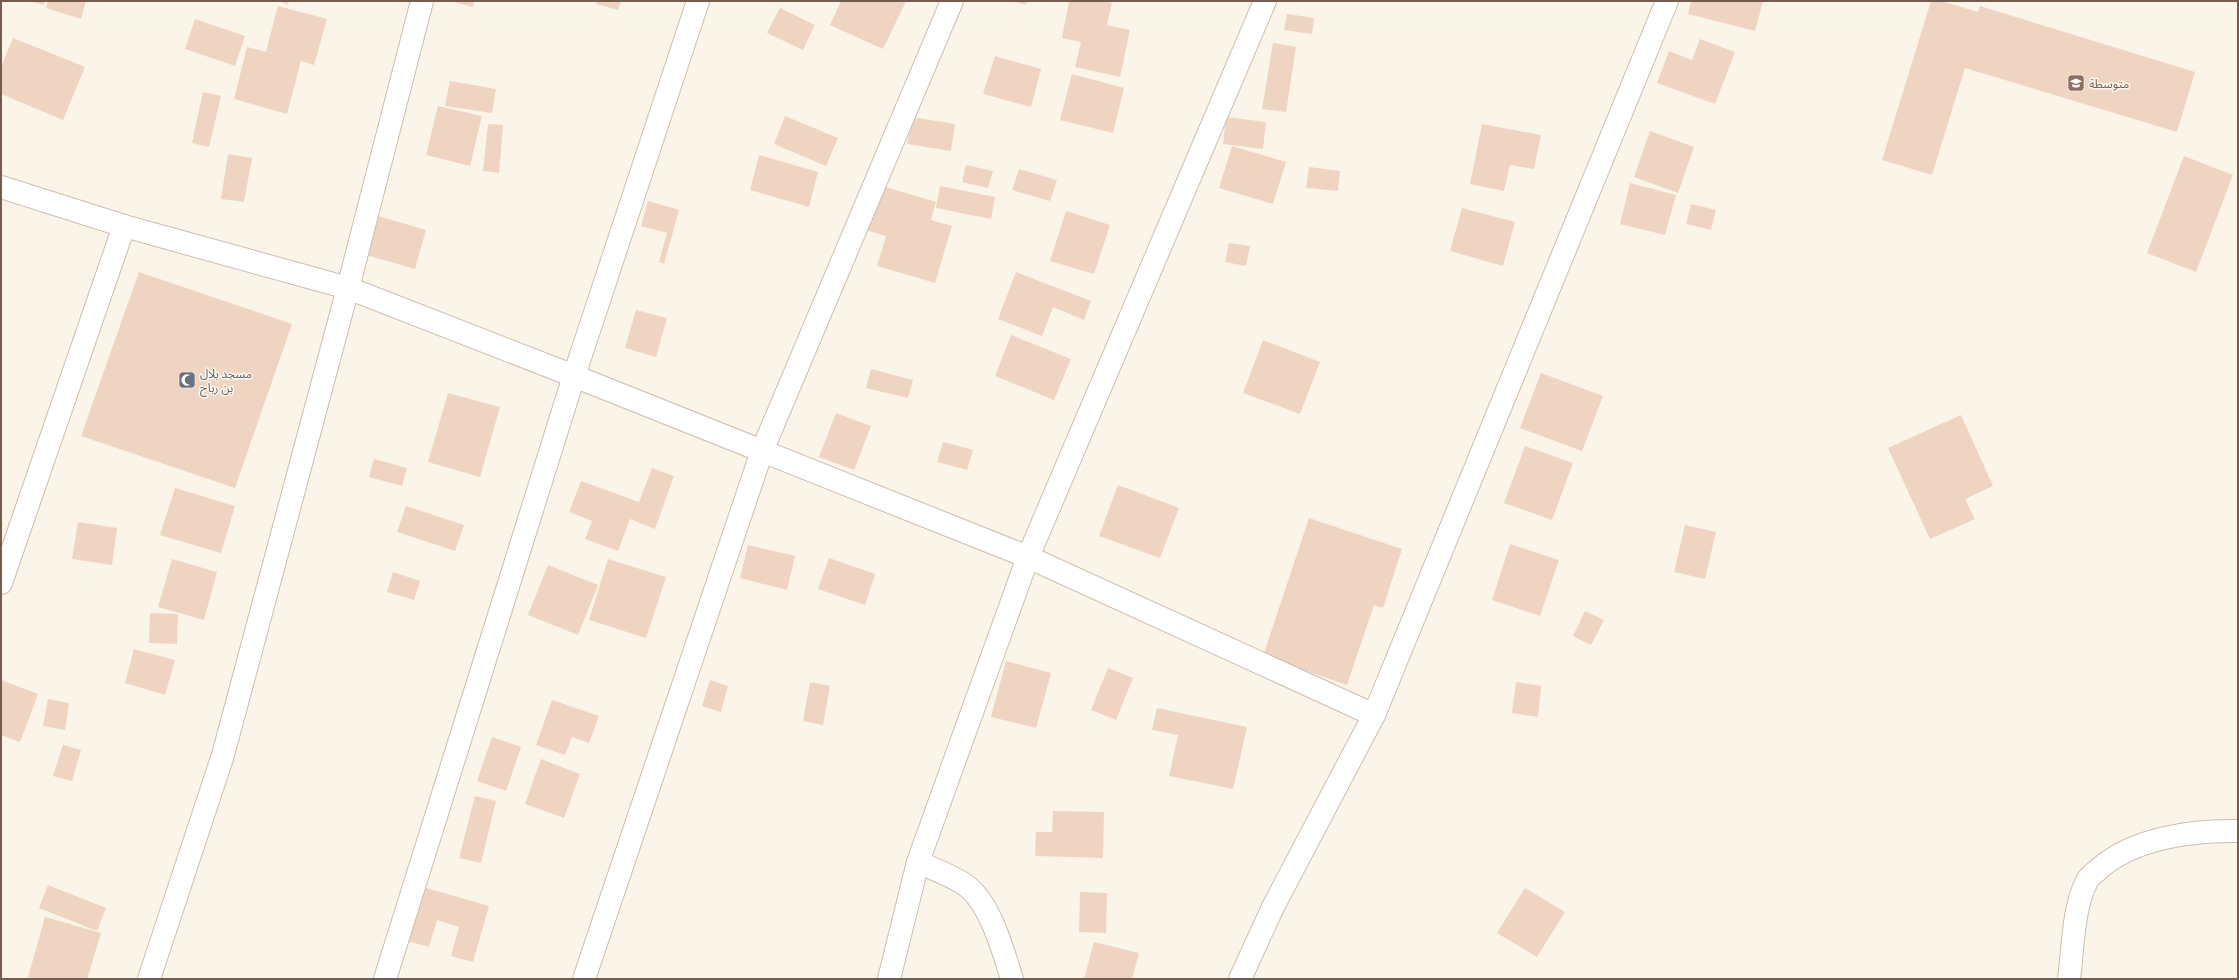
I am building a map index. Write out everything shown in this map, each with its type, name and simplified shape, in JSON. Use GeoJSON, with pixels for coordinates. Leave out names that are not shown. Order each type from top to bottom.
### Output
{"type":"FeatureCollection","features":[{"type":"Feature","properties":{"kind":"street"},"geometry":{"type":"LineString","coordinates":[[149,979],[223,756],[348,288],[422,1]]}},
{"type":"Feature","properties":{"kind":"street"},"geometry":{"type":"LineString","coordinates":[[385,979],[574,376],[698,1]]}},
{"type":"Feature","properties":{"kind":"street"},"geometry":{"type":"LineString","coordinates":[[584,979],[762,452],[952,1]]}},
{"type":"Feature","properties":{"kind":"street"},"geometry":{"type":"LineString","coordinates":[[889,979],[918,862],[1028,557],[1265,1]]}},
{"type":"Feature","properties":{"kind":"street"},"geometry":{"type":"LineString","coordinates":[[1240,979],[1273,907],[1374,715],[1667,1]]}},
{"type":"Feature","properties":{"kind":"street"},"geometry":{"type":"LineString","coordinates":[[1,187],[124,226],[348,288],[574,376],[1028,557],[1374,715]]}},
{"type":"Feature","properties":{"kind":"street"},"geometry":{"type":"LineString","coordinates":[[1,583],[124,226]]}},
{"type":"Feature","properties":{"kind":"street"},"geometry":{"type":"LineString","coordinates":[[2069,979],[2077,911],[2087,880],[2112,858],[2142,843],[2215,830],[2238,831]]}},
{"type":"Feature","properties":{"kind":"street"},"geometry":{"type":"LineString","coordinates":[[918,862],[965,885],[980,900],[993,926],[1012,979]]}},
{"type":"Feature","properties":{"kind":"building"},"geometry":{"type":"Polygon","coordinates":[[[30,1],[45,1],[44,5],[30,1]]]}},
{"type":"Feature","properties":{"kind":"building"},"geometry":{"type":"Polygon","coordinates":[[[48,1],[86,1],[81,19],[46,8],[48,1]]]}},
{"type":"Feature","properties":{"kind":"building"},"geometry":{"type":"Polygon","coordinates":[[[279,1],[289,1],[288,5],[279,1]]]}},
{"type":"Feature","properties":{"kind":"building"},"geometry":{"type":"Polygon","coordinates":[[[450,1],[474,1],[473,7],[450,1]]]}},
{"type":"Feature","properties":{"kind":"building"},"geometry":{"type":"Polygon","coordinates":[[[597,1],[621,1],[618,10],[596,4],[597,1]]]}},
{"type":"Feature","properties":{"kind":"building"},"geometry":{"type":"Polygon","coordinates":[[[841,1],[906,1],[883,49],[830,25],[841,1]]]}},
{"type":"Feature","properties":{"kind":"building"},"geometry":{"type":"Polygon","coordinates":[[[1012,1],[1027,1],[1026,5],[1012,1]]]}},
{"type":"Feature","properties":{"kind":"building"},"geometry":{"type":"Polygon","coordinates":[[[1069,1],[1102,1],[1112,3],[1107,25],[1130,30],[1120,77],[1075,67],[1081,42],[1062,38],[1069,1]]]}},
{"type":"Feature","properties":{"kind":"building"},"geometry":{"type":"Polygon","coordinates":[[[1691,1],[1763,1],[1755,31],[1688,14],[1691,1]]]}},
{"type":"Feature","properties":{"kind":"building"},"geometry":{"type":"Polygon","coordinates":[[[1931,1],[1941,1],[1978,12],[1980,6],[2195,72],[2177,132],[1965,68],[1932,175],[1882,160],[1931,1]]]}},
{"type":"Feature","properties":{"kind":"building"},"geometry":{"type":"Polygon","coordinates":[[[278,6],[327,19],[314,65],[301,61],[287,114],[234,99],[247,47],[266,52],[278,6]]]}},
{"type":"Feature","properties":{"kind":"building"},"geometry":{"type":"Polygon","coordinates":[[[780,8],[815,25],[803,50],[767,33],[780,8]]]}},
{"type":"Feature","properties":{"kind":"building"},"geometry":{"type":"Polygon","coordinates":[[[1287,14],[1314,18],[1312,34],[1284,30],[1287,14]]]}},
{"type":"Feature","properties":{"kind":"building"},"geometry":{"type":"Polygon","coordinates":[[[195,19],[245,36],[235,66],[185,49],[195,19]]]}},
{"type":"Feature","properties":{"kind":"building"},"geometry":{"type":"Polygon","coordinates":[[[13,38],[85,67],[63,120],[1,94],[1,67],[13,38]]]}},
{"type":"Feature","properties":{"kind":"building"},"geometry":{"type":"Polygon","coordinates":[[[1700,39],[1735,52],[1715,104],[1657,83],[1669,51],[1692,60],[1700,39]]]}},
{"type":"Feature","properties":{"kind":"building"},"geometry":{"type":"Polygon","coordinates":[[[1273,43],[1296,47],[1286,112],[1262,109],[1273,43]]]}},
{"type":"Feature","properties":{"kind":"building"},"geometry":{"type":"Polygon","coordinates":[[[995,56],[1041,69],[1031,107],[983,94],[995,56]]]}},
{"type":"Feature","properties":{"kind":"building"},"geometry":{"type":"Polygon","coordinates":[[[1072,74],[1124,88],[1113,133],[1060,120],[1072,74]]]}},
{"type":"Feature","properties":{"kind":"building"},"geometry":{"type":"Polygon","coordinates":[[[450,81],[496,89],[492,113],[445,106],[450,81]]]}},
{"type":"Feature","properties":{"kind":"building"},"geometry":{"type":"Polygon","coordinates":[[[203,92],[221,96],[209,147],[192,143],[203,92]]]}},
{"type":"Feature","properties":{"kind":"building"},"geometry":{"type":"Polygon","coordinates":[[[438,106],[482,116],[470,166],[426,155],[438,106]]]}},
{"type":"Feature","properties":{"kind":"building"},"geometry":{"type":"Polygon","coordinates":[[[785,116],[838,138],[826,166],[774,144],[785,116]]]}},
{"type":"Feature","properties":{"kind":"building"},"geometry":{"type":"Polygon","coordinates":[[[912,117],[955,124],[951,151],[907,144],[912,117]]]}},
{"type":"Feature","properties":{"kind":"building"},"geometry":{"type":"Polygon","coordinates":[[[1226,117],[1266,122],[1263,149],[1223,144],[1226,117]]]}},
{"type":"Feature","properties":{"kind":"building"},"geometry":{"type":"Polygon","coordinates":[[[488,124],[503,125],[499,173],[483,171],[488,124]]]}},
{"type":"Feature","properties":{"kind":"building"},"geometry":{"type":"Polygon","coordinates":[[[1482,124],[1541,135],[1534,169],[1510,165],[1504,191],[1470,184],[1482,124]]]}},
{"type":"Feature","properties":{"kind":"building"},"geometry":{"type":"Polygon","coordinates":[[[1650,131],[1694,147],[1678,193],[1634,177],[1650,131]]]}},
{"type":"Feature","properties":{"kind":"building"},"geometry":{"type":"Polygon","coordinates":[[[1232,146],[1286,162],[1273,204],[1219,188],[1232,146]]]}},
{"type":"Feature","properties":{"kind":"building"},"geometry":{"type":"Polygon","coordinates":[[[228,154],[252,158],[244,202],[221,199],[228,154]]]}},
{"type":"Feature","properties":{"kind":"building"},"geometry":{"type":"Polygon","coordinates":[[[759,155],[818,172],[809,207],[750,190],[759,155]]]}},
{"type":"Feature","properties":{"kind":"building"},"geometry":{"type":"Polygon","coordinates":[[[2184,156],[2233,175],[2196,272],[2147,253],[2184,156]]]}},
{"type":"Feature","properties":{"kind":"building"},"geometry":{"type":"Polygon","coordinates":[[[966,165],[993,171],[988,188],[962,182],[966,165]]]}},
{"type":"Feature","properties":{"kind":"building"},"geometry":{"type":"Polygon","coordinates":[[[1309,167],[1340,171],[1338,191],[1306,188],[1309,167]]]}},
{"type":"Feature","properties":{"kind":"building"},"geometry":{"type":"Polygon","coordinates":[[[1019,169],[1057,180],[1050,201],[1012,190],[1019,169]]]}},
{"type":"Feature","properties":{"kind":"building"},"geometry":{"type":"Polygon","coordinates":[[[1630,183],[1676,195],[1665,235],[1620,224],[1630,183]]]}},
{"type":"Feature","properties":{"kind":"building"},"geometry":{"type":"Polygon","coordinates":[[[876,184],[936,202],[931,220],[952,226],[935,283],[877,266],[886,236],[862,229],[876,184]]]}},
{"type":"Feature","properties":{"kind":"building"},"geometry":{"type":"Polygon","coordinates":[[[940,186],[995,197],[991,219],[936,208],[940,186]]]}},
{"type":"Feature","properties":{"kind":"building"},"geometry":{"type":"Polygon","coordinates":[[[648,201],[679,210],[664,264],[659,262],[667,233],[641,226],[648,201]]]}},
{"type":"Feature","properties":{"kind":"building"},"geometry":{"type":"Polygon","coordinates":[[[1691,204],[1716,210],[1711,230],[1686,224],[1691,204]]]}},
{"type":"Feature","properties":{"kind":"building"},"geometry":{"type":"Polygon","coordinates":[[[1462,208],[1515,222],[1503,266],[1450,251],[1462,208]]]}},
{"type":"Feature","properties":{"kind":"building"},"geometry":{"type":"Polygon","coordinates":[[[361,211],[426,230],[415,269],[349,250],[361,211]]]}},
{"type":"Feature","properties":{"kind":"building"},"geometry":{"type":"Polygon","coordinates":[[[1066,211],[1110,225],[1094,274],[1050,261],[1066,211]]]}},
{"type":"Feature","properties":{"kind":"building"},"geometry":{"type":"Polygon","coordinates":[[[1229,243],[1250,246],[1246,266],[1225,262],[1229,243]]]}},
{"type":"Feature","properties":{"kind":"building","name":"مسجد بلال بن رباح"},"geometry":{"type":"Polygon","coordinates":[[[139,272],[292,324],[235,488],[81,436],[139,272]]]}},
{"type":"Feature","properties":{"kind":"building"},"geometry":{"type":"Polygon","coordinates":[[[1016,272],[1091,301],[1084,320],[1053,307],[1042,336],[998,319],[1016,272]]]}},
{"type":"Feature","properties":{"kind":"building"},"geometry":{"type":"Polygon","coordinates":[[[636,310],[667,318],[656,357],[625,348],[636,310]]]}},
{"type":"Feature","properties":{"kind":"building"},"geometry":{"type":"Polygon","coordinates":[[[1011,335],[1071,359],[1054,400],[995,376],[1011,335]]]}},
{"type":"Feature","properties":{"kind":"building"},"geometry":{"type":"Polygon","coordinates":[[[1263,340],[1320,362],[1300,414],[1243,393],[1263,340]]]}},
{"type":"Feature","properties":{"kind":"building"},"geometry":{"type":"Polygon","coordinates":[[[871,369],[913,380],[908,398],[866,388],[871,369]]]}},
{"type":"Feature","properties":{"kind":"building"},"geometry":{"type":"Polygon","coordinates":[[[1541,373],[1603,396],[1582,451],[1520,428],[1541,373]]]}},
{"type":"Feature","properties":{"kind":"building"},"geometry":{"type":"Polygon","coordinates":[[[448,393],[500,407],[480,477],[428,462],[448,393]]]}},
{"type":"Feature","properties":{"kind":"building"},"geometry":{"type":"Polygon","coordinates":[[[836,413],[871,426],[854,470],[819,457],[836,413]]]}},
{"type":"Feature","properties":{"kind":"building"},"geometry":{"type":"Polygon","coordinates":[[[1961,415],[1993,486],[1965,499],[1975,519],[1930,539],[1888,448],[1961,415]]]}},
{"type":"Feature","properties":{"kind":"building"},"geometry":{"type":"Polygon","coordinates":[[[943,442],[973,450],[967,470],[937,462],[943,442]]]}},
{"type":"Feature","properties":{"kind":"building"},"geometry":{"type":"Polygon","coordinates":[[[1525,446],[1573,463],[1552,520],[1504,503],[1525,446]]]}},
{"type":"Feature","properties":{"kind":"building"},"geometry":{"type":"Polygon","coordinates":[[[374,459],[407,468],[402,486],[369,477],[374,459]]]}},
{"type":"Feature","properties":{"kind":"building"},"geometry":{"type":"Polygon","coordinates":[[[652,468],[674,476],[655,529],[630,519],[618,551],[585,539],[592,521],[569,512],[581,481],[639,502],[652,468]]]}},
{"type":"Feature","properties":{"kind":"building"},"geometry":{"type":"Polygon","coordinates":[[[1118,485],[1179,508],[1160,558],[1099,536],[1118,485]]]}},
{"type":"Feature","properties":{"kind":"building"},"geometry":{"type":"Polygon","coordinates":[[[175,488],[235,506],[221,553],[160,535],[175,488]]]}},
{"type":"Feature","properties":{"kind":"building"},"geometry":{"type":"Polygon","coordinates":[[[406,506],[464,525],[455,551],[397,532],[406,506]]]}},
{"type":"Feature","properties":{"kind":"building"},"geometry":{"type":"Polygon","coordinates":[[[1309,518],[1402,549],[1383,608],[1374,605],[1347,685],[1263,656],[1309,518]]]}},
{"type":"Feature","properties":{"kind":"building"},"geometry":{"type":"Polygon","coordinates":[[[78,522],[117,528],[112,565],[72,559],[78,522]]]}},
{"type":"Feature","properties":{"kind":"building"},"geometry":{"type":"Polygon","coordinates":[[[1685,525],[1716,532],[1705,579],[1674,572],[1685,525]]]}},
{"type":"Feature","properties":{"kind":"building"},"geometry":{"type":"Polygon","coordinates":[[[1510,544],[1559,560],[1540,616],[1492,600],[1510,544]]]}},
{"type":"Feature","properties":{"kind":"building"},"geometry":{"type":"Polygon","coordinates":[[[748,545],[795,556],[787,590],[740,578],[748,545]]]}},
{"type":"Feature","properties":{"kind":"building"},"geometry":{"type":"Polygon","coordinates":[[[829,558],[875,574],[865,605],[818,589],[829,558]]]}},
{"type":"Feature","properties":{"kind":"building"},"geometry":{"type":"Polygon","coordinates":[[[172,559],[217,572],[204,620],[158,607],[172,559]]]}},
{"type":"Feature","properties":{"kind":"building"},"geometry":{"type":"Polygon","coordinates":[[[608,559],[666,577],[646,638],[589,620],[608,559]]]}},
{"type":"Feature","properties":{"kind":"building"},"geometry":{"type":"Polygon","coordinates":[[[548,565],[598,585],[578,635],[528,615],[548,565]]]}},
{"type":"Feature","properties":{"kind":"building"},"geometry":{"type":"Polygon","coordinates":[[[393,572],[420,581],[414,600],[387,592],[393,572]]]}},
{"type":"Feature","properties":{"kind":"building"},"geometry":{"type":"Polygon","coordinates":[[[1585,611],[1604,620],[1591,645],[1573,636],[1585,611]]]}},
{"type":"Feature","properties":{"kind":"building"},"geometry":{"type":"Polygon","coordinates":[[[150,613],[178,614],[177,644],[149,643],[150,613]]]}},
{"type":"Feature","properties":{"kind":"building"},"geometry":{"type":"Polygon","coordinates":[[[134,649],[175,660],[165,695],[125,683],[134,649]]]}},
{"type":"Feature","properties":{"kind":"building"},"geometry":{"type":"Polygon","coordinates":[[[1006,661],[1051,673],[1036,728],[991,717],[1006,661]]]}},
{"type":"Feature","properties":{"kind":"building"},"geometry":{"type":"Polygon","coordinates":[[[1108,668],[1133,678],[1116,720],[1091,710],[1108,668]]]}},
{"type":"Feature","properties":{"kind":"building"},"geometry":{"type":"Polygon","coordinates":[[[1,680],[38,694],[20,742],[1,735],[1,680]]]}},
{"type":"Feature","properties":{"kind":"building"},"geometry":{"type":"Polygon","coordinates":[[[710,680],[728,686],[721,712],[702,706],[710,680]]]}},
{"type":"Feature","properties":{"kind":"building"},"geometry":{"type":"Polygon","coordinates":[[[810,682],[830,686],[823,725],[803,721],[810,682]]]}},
{"type":"Feature","properties":{"kind":"building"},"geometry":{"type":"Polygon","coordinates":[[[1516,682],[1541,686],[1538,717],[1512,713],[1516,682]]]}},
{"type":"Feature","properties":{"kind":"building"},"geometry":{"type":"Polygon","coordinates":[[[48,699],[69,703],[65,730],[43,726],[48,699]]]}},
{"type":"Feature","properties":{"kind":"building"},"geometry":{"type":"Polygon","coordinates":[[[552,700],[599,716],[589,743],[572,737],[565,755],[536,745],[552,700]]]}},
{"type":"Feature","properties":{"kind":"building"},"geometry":{"type":"Polygon","coordinates":[[[1157,708],[1247,727],[1233,789],[1169,776],[1178,735],[1152,730],[1157,708]]]}},
{"type":"Feature","properties":{"kind":"building"},"geometry":{"type":"Polygon","coordinates":[[[492,737],[521,747],[506,791],[477,781],[492,737]]]}},
{"type":"Feature","properties":{"kind":"building"},"geometry":{"type":"Polygon","coordinates":[[[63,745],[81,750],[72,781],[53,776],[63,745]]]}},
{"type":"Feature","properties":{"kind":"building"},"geometry":{"type":"Polygon","coordinates":[[[541,759],[580,774],[564,818],[525,804],[541,759]]]}},
{"type":"Feature","properties":{"kind":"building"},"geometry":{"type":"Polygon","coordinates":[[[475,796],[496,801],[481,863],[459,858],[475,796]]]}},
{"type":"Feature","properties":{"kind":"building"},"geometry":{"type":"Polygon","coordinates":[[[1053,811],[1104,812],[1103,858],[1035,856],[1036,832],[1052,832],[1053,811]]]}},
{"type":"Feature","properties":{"kind":"building"},"geometry":{"type":"Polygon","coordinates":[[[48,885],[106,908],[97,931],[39,908],[48,885]]]}},
{"type":"Feature","properties":{"kind":"building"},"geometry":{"type":"Polygon","coordinates":[[[423,887],[489,906],[473,962],[451,956],[459,927],[437,920],[429,947],[408,941],[423,887]]]}},
{"type":"Feature","properties":{"kind":"building"},"geometry":{"type":"Polygon","coordinates":[[[1525,888],[1565,912],[1537,957],[1497,933],[1525,888]]]}},
{"type":"Feature","properties":{"kind":"building"},"geometry":{"type":"Polygon","coordinates":[[[1080,892],[1107,893],[1106,933],[1079,932],[1080,892]]]}},
{"type":"Feature","properties":{"kind":"building"},"geometry":{"type":"Polygon","coordinates":[[[45,917],[101,933],[87,979],[36,979],[28,977],[45,917]]]}},
{"type":"Feature","properties":{"kind":"building"},"geometry":{"type":"Polygon","coordinates":[[[1094,942],[1139,953],[1132,979],[1084,979],[1094,942]]]}},
{"type":"Feature","properties":{"kind":"place","name":"متوسطة"},"geometry":{"type":"Point","coordinates":[2076,83]}},
{"type":"Feature","properties":{"kind":"place","name":"مسجد بلال بن رباح"},"geometry":{"type":"Point","coordinates":[187,380]}}]}
